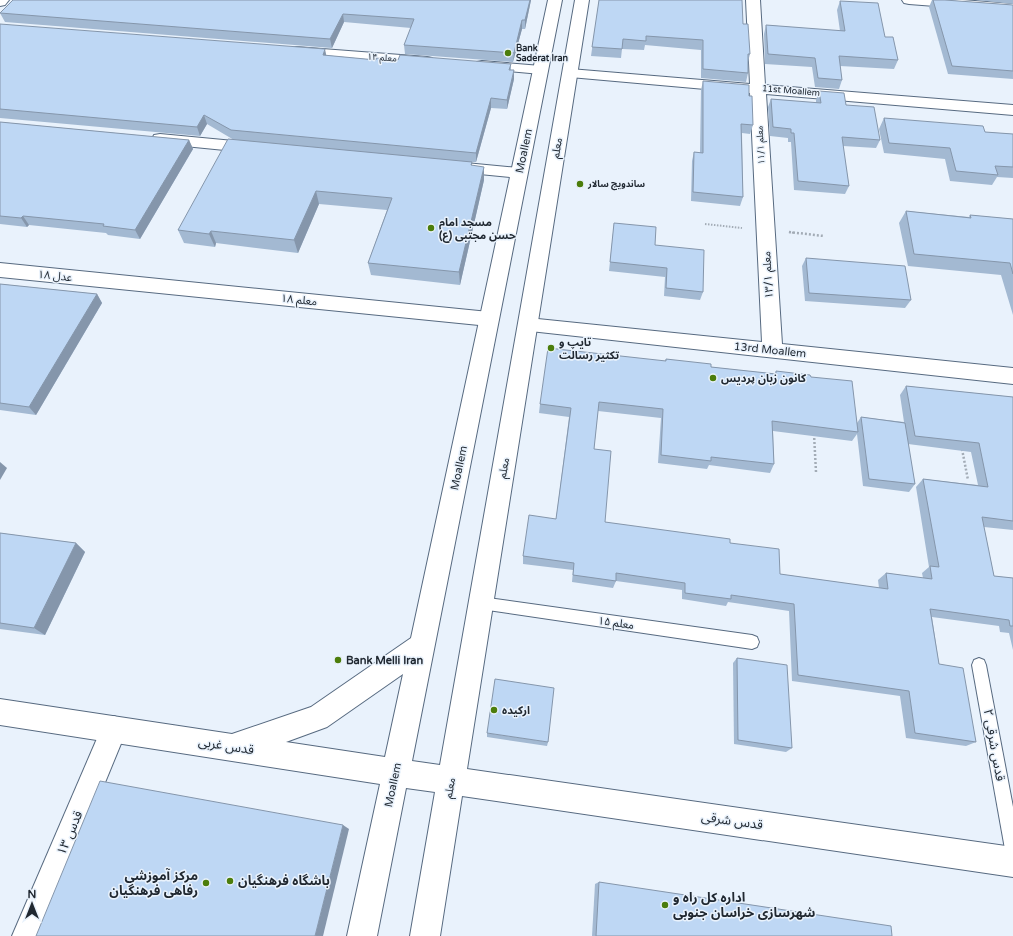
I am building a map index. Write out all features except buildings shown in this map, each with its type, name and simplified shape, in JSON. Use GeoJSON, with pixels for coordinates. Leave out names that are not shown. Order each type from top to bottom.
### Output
{"type":"FeatureCollection","features":[{"type":"Feature","properties":{"kind":"street","name":"Moallem"},"geometry":{"type":"LineString","coordinates":[[362,936],[555,0]]}},
{"type":"Feature","properties":{"kind":"street","name":"معلم"},"geometry":{"type":"LineString","coordinates":[[425,936],[582,0]]}},
{"type":"Feature","properties":{"kind":"street","name":"معلم ۱۱/۱"},"geometry":{"type":"LineString","coordinates":[[753,0],[764,201]]}},
{"type":"Feature","properties":{"kind":"street"},"geometry":{"type":"LineString","coordinates":[[909,0],[1013,8]]}},
{"type":"Feature","properties":{"kind":"street","name":"معلم ۱۴"},"geometry":{"type":"LineString","coordinates":[[278,50],[437,62]]}},
{"type":"Feature","properties":{"kind":"street"},"geometry":{"type":"LineString","coordinates":[[469,64],[541,70]]}},
{"type":"Feature","properties":{"kind":"street","name":"11st Moallem"},"geometry":{"type":"LineString","coordinates":[[570,73],[1013,110]]}},
{"type":"Feature","properties":{"kind":"street"},"geometry":{"type":"LineString","coordinates":[[143,137],[269,149]]}},
{"type":"Feature","properties":{"kind":"street"},"geometry":{"type":"LineString","coordinates":[[441,166],[519,173]]}},
{"type":"Feature","properties":{"kind":"street","name":"معلم ۱۳/۱"},"geometry":{"type":"LineString","coordinates":[[764,201],[772,350]]}},
{"type":"Feature","properties":{"kind":"street","name":"عدل ۱۸"},"geometry":{"type":"LineString","coordinates":[[0,270],[110,281]]}},
{"type":"Feature","properties":{"kind":"street","name":"معلم ۱۸"},"geometry":{"type":"LineString","coordinates":[[110,281],[489,319]]}},
{"type":"Feature","properties":{"kind":"street","name":"13rd Moallem"},"geometry":{"type":"LineString","coordinates":[[528,325],[1013,376]]}},
{"type":"Feature","properties":{"kind":"street"},"geometry":{"type":"LineString","coordinates":[[231,747],[318,718],[362,690],[422,645]]}},
{"type":"Feature","properties":{"kind":"street","name":"قدس غربی"},"geometry":{"type":"LineString","coordinates":[[0,712],[451,781]]}},
{"type":"Feature","properties":{"kind":"street","name":"قدس ۱۳"},"geometry":{"type":"LineString","coordinates":[[27,936],[114,729]]}},
{"type":"Feature","properties":{"kind":"street","name":"قدس شرقی"},"geometry":{"type":"LineString","coordinates":[[451,781],[1013,862]]}},
{"type":"Feature","properties":{"kind":"lane","name":"معلم ۱۵"},"geometry":{"type":"LineString","coordinates":[[481,603],[752,642]]}},
{"type":"Feature","properties":{"kind":"lane","name":"قدس شرقی ۲"},"geometry":{"type":"LineString","coordinates":[[980,665],[1013,848]]}},
{"type":"Feature","properties":{"kind":"path"},"geometry":{"type":"LineString","coordinates":[[813,433],[816,472]]}},
{"type":"Feature","properties":{"kind":"path"},"geometry":{"type":"LineString","coordinates":[[960,443],[968,480]]}},
{"type":"Feature","properties":{"kind":"place","name":"Bank Saderat Iran"},"geometry":{"type":"Point","coordinates":[508,53]}},
{"type":"Feature","properties":{"kind":"place","name":"ساندویچ سالار"},"geometry":{"type":"Point","coordinates":[580,184]}},
{"type":"Feature","properties":{"kind":"place","name":"مسجد امام حسن مجتبی (ع)"},"geometry":{"type":"Point","coordinates":[431,228]}},
{"type":"Feature","properties":{"kind":"place","name":"تایپ و تکثیر رسالت"},"geometry":{"type":"Point","coordinates":[551,348]}},
{"type":"Feature","properties":{"kind":"place","name":"کانون زبان پردیس"},"geometry":{"type":"Point","coordinates":[713,378]}},
{"type":"Feature","properties":{"kind":"place","name":"Bank Melli Iran"},"geometry":{"type":"Point","coordinates":[338,660]}},
{"type":"Feature","properties":{"kind":"place","name":"ارکیده"},"geometry":{"type":"Point","coordinates":[494,710]}},
{"type":"Feature","properties":{"kind":"place","name":"باشگاه فرهنگیان"},"geometry":{"type":"Point","coordinates":[230,881]}},
{"type":"Feature","properties":{"kind":"place","name":"مرکز آموزشی رفاهی فرهنگیان"},"geometry":{"type":"Point","coordinates":[206,883]}},
{"type":"Feature","properties":{"kind":"place","name":"اداره کل راه و شهرسازی خراسان جنوبی"},"geometry":{"type":"Point","coordinates":[665,905]}}]}
